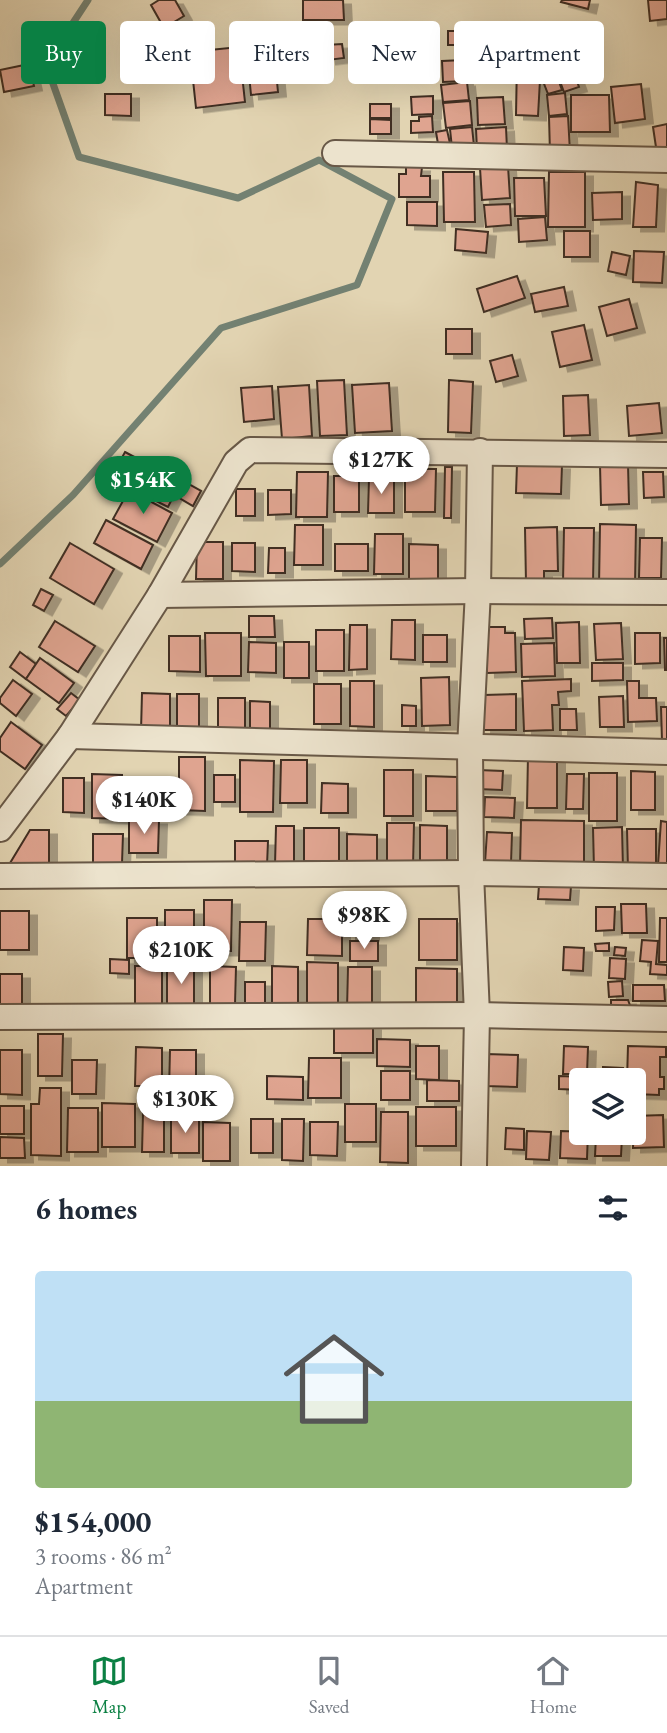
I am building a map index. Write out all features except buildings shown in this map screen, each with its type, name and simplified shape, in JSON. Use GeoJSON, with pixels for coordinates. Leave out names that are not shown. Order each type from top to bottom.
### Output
{"type":"FeatureCollection","features":[{"type":"Feature","properties":{"kind":"street"},"geometry":{"type":"LineString","coordinates":[[335,153],[667,160]]}},
{"type":"Feature","properties":{"kind":"street"},"geometry":{"type":"LineString","coordinates":[[0,829],[70,736],[160,595],[236,462],[250,450],[667,455]]}},
{"type":"Feature","properties":{"kind":"street"},"geometry":{"type":"LineString","coordinates":[[474,1166],[477,1015],[471,873],[470,747],[478,591],[480,451]]}},
{"type":"Feature","properties":{"kind":"street"},"geometry":{"type":"LineString","coordinates":[[160,595],[478,591],[667,592]]}},
{"type":"Feature","properties":{"kind":"street"},"geometry":{"type":"LineString","coordinates":[[70,736],[667,751]]}},
{"type":"Feature","properties":{"kind":"street"},"geometry":{"type":"LineString","coordinates":[[0,876],[471,873],[667,876]]}},
{"type":"Feature","properties":{"kind":"street"},"geometry":{"type":"LineString","coordinates":[[0,1017],[477,1015],[667,1019]]}},
{"type":"Feature","properties":{"kind":"waterway"},"geometry":{"type":"LineString","coordinates":[[0,564],[73,495],[221,328],[357,285],[392,199],[319,160],[238,198],[79,157],[46,64],[88,0]]}}]}
